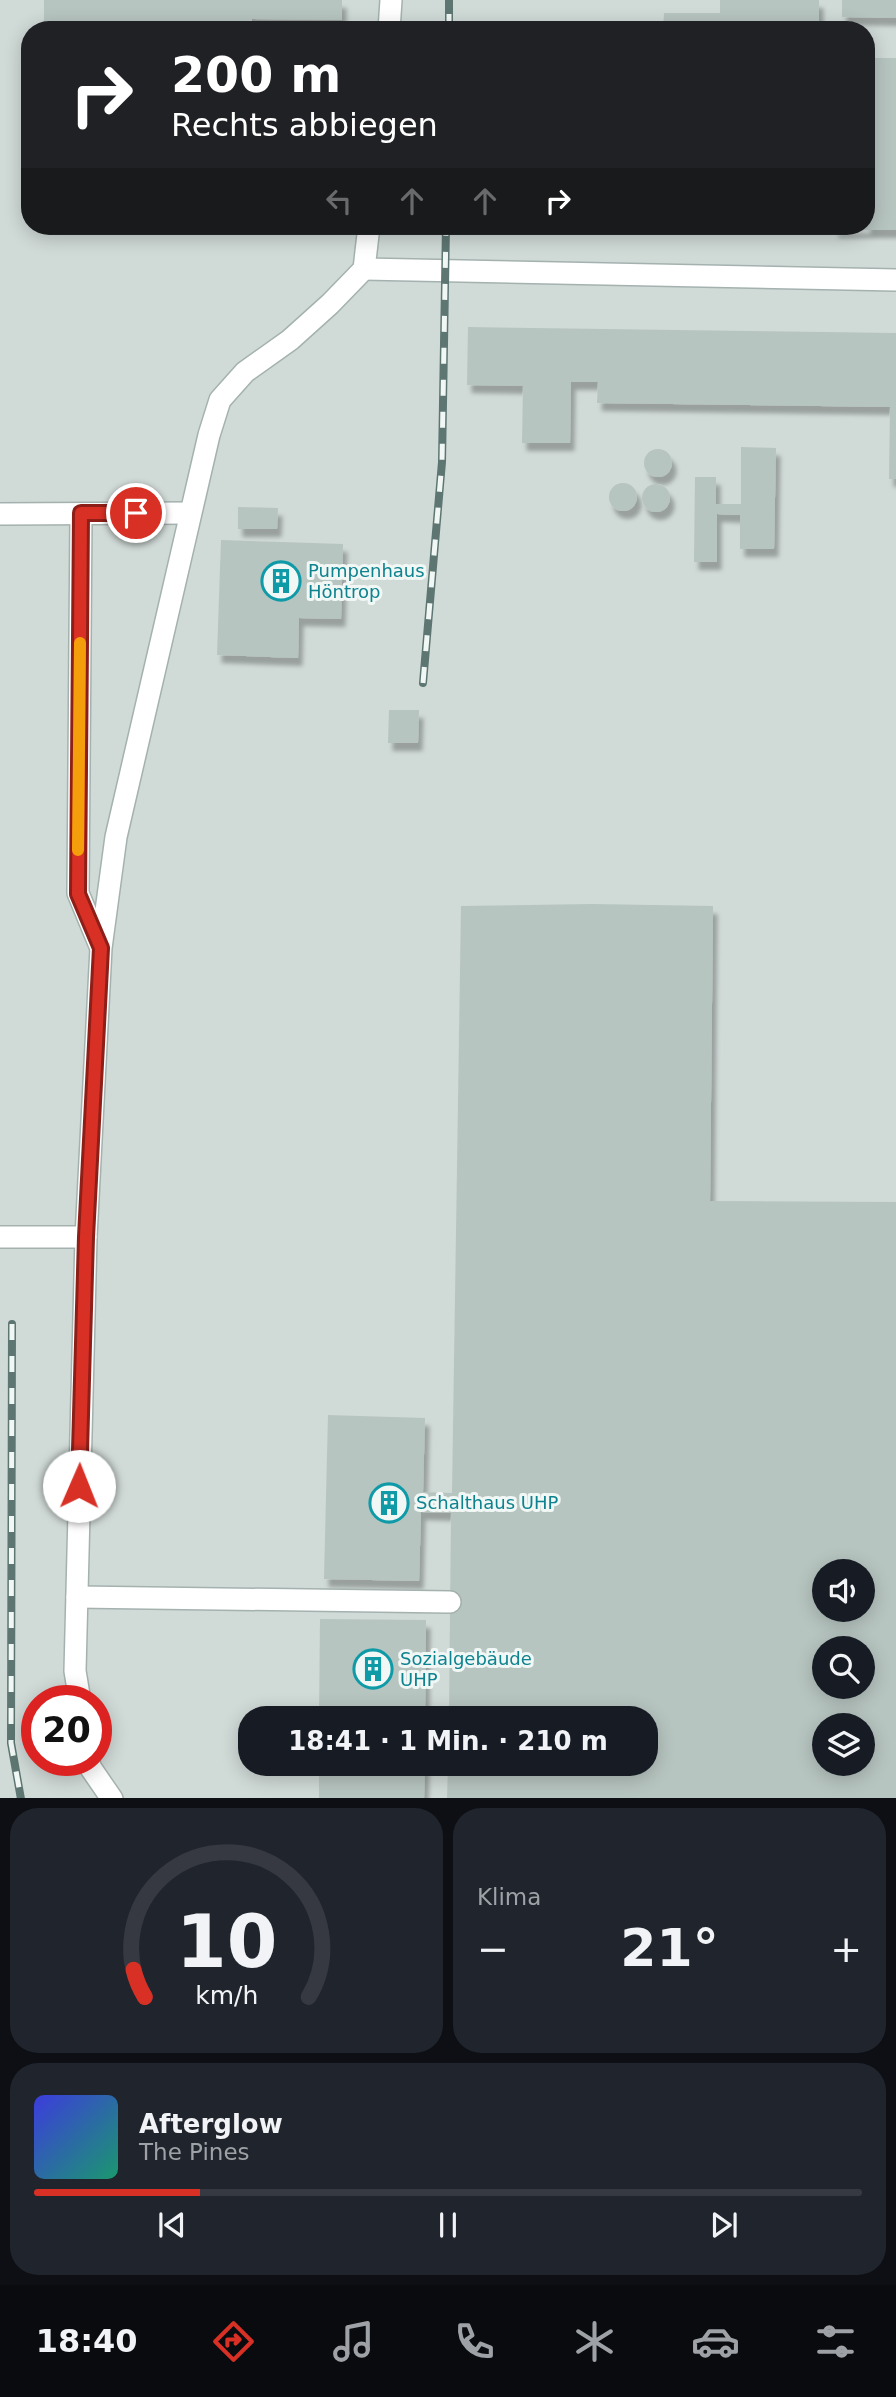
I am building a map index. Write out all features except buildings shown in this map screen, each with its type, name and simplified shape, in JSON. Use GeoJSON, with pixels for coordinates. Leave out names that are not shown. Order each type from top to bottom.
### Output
{"type":"FeatureCollection","features":[{"type":"Feature","properties":{"kind":"lane"},"geometry":{"type":"LineString","coordinates":[[390,21],[391,0]]}},
{"type":"Feature","properties":{"kind":"lane"},"geometry":{"type":"LineString","coordinates":[[77,1685],[75,1671],[86,1237],[101,948],[116,837],[190,513],[220,400],[245,372],[290,340],[364,269],[368,235]]}},
{"type":"Feature","properties":{"kind":"lane"},"geometry":{"type":"LineString","coordinates":[[364,269],[896,280]]}},
{"type":"Feature","properties":{"kind":"lane"},"geometry":{"type":"LineString","coordinates":[[81,513],[78,894],[101,948]]}},
{"type":"Feature","properties":{"kind":"lane"},"geometry":{"type":"LineString","coordinates":[[0,514],[190,513]]}},
{"type":"Feature","properties":{"kind":"lane"},"geometry":{"type":"LineString","coordinates":[[0,1237],[86,1237]]}},
{"type":"Feature","properties":{"kind":"lane"},"geometry":{"type":"LineString","coordinates":[[77,1597],[450,1602]]}},
{"type":"Feature","properties":{"kind":"lane"},"geometry":{"type":"LineString","coordinates":[[96,1776],[112,1798]]}},
{"type":"Feature","properties":{"kind":"shaded area"},"geometry":{"type":"Polygon","coordinates":[[[0,0],[896,0],[896,1798],[0,1798],[0,0]]]}},
{"type":"Feature","properties":{"kind":"railway"},"geometry":{"type":"LineString","coordinates":[[449,0],[449,21]]}},
{"type":"Feature","properties":{"kind":"railway"},"geometry":{"type":"LineString","coordinates":[[423,683],[442,462],[446,235]]}},
{"type":"Feature","properties":{"kind":"railway"},"geometry":{"type":"LineString","coordinates":[[12,1324],[11,1743],[21,1798]]}},
{"type":"Feature","properties":{"kind":"slow traffic"},"geometry":{"type":"LineString","coordinates":[[78,850],[80,643]]}},
{"type":"Feature","properties":{"kind":"place","name":"Pumpenhaus Höntrop"},"geometry":{"type":"Point","coordinates":[281,581]}},
{"type":"Feature","properties":{"kind":"place","name":"Schalthaus UHP"},"geometry":{"type":"Point","coordinates":[389,1503]}},
{"type":"Feature","properties":{"kind":"place","name":"Sozialgebäude UHP"},"geometry":{"type":"Point","coordinates":[373,1669]}},
{"type":"Feature","properties":{"kind":"route"},"geometry":{"type":"LineString","coordinates":[[79,1486],[86,1237],[101,948],[78,894],[81,513],[136,513]]}}]}
